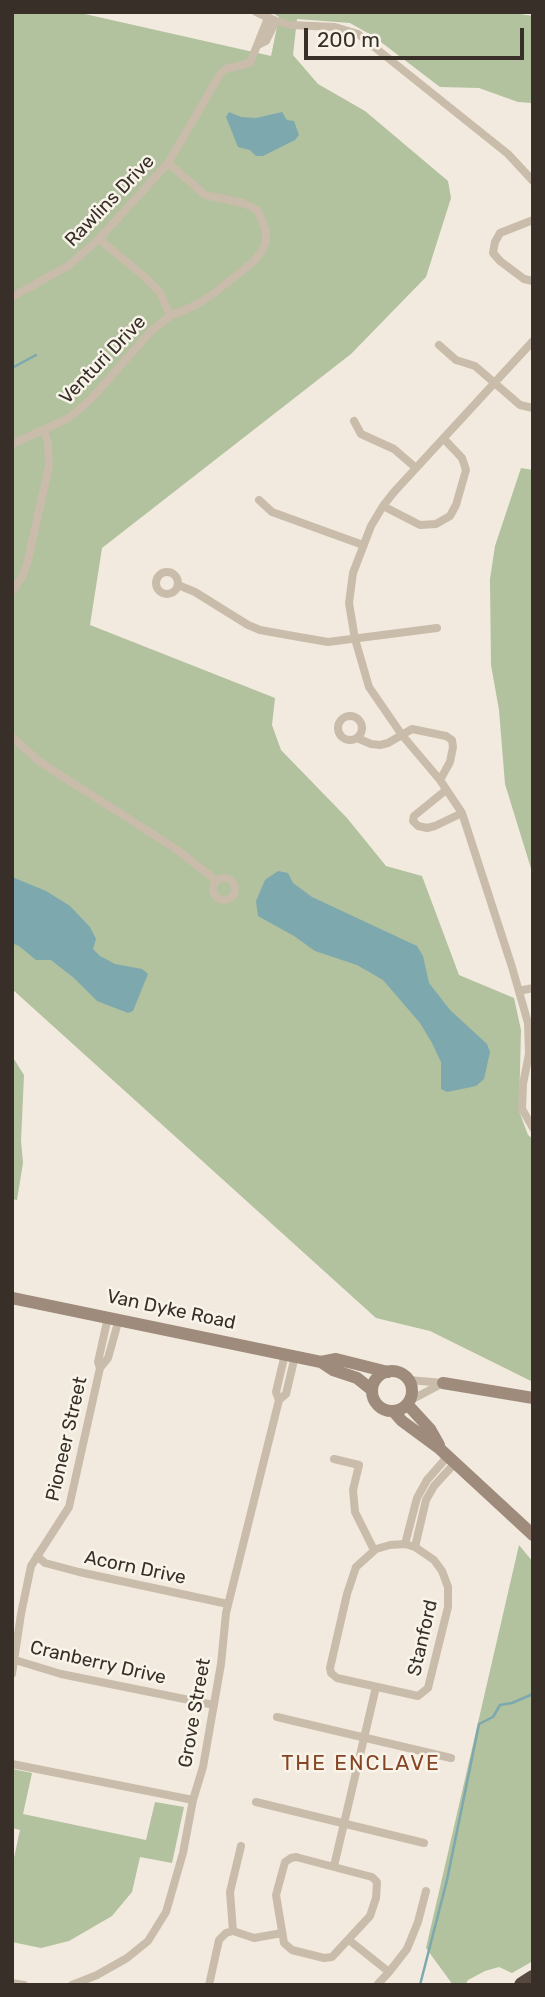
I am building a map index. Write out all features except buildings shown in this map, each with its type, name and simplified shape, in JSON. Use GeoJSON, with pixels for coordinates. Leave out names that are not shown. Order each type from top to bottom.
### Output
{"type":"FeatureCollection","features":[{"type":"Feature","properties":{"kind":"highway"},"geometry":{"type":"LineString","coordinates":[[522,1985],[533,1978]]}},
{"type":"Feature","properties":{"kind":"street"},"geometry":{"type":"LineString","coordinates":[[256,12],[272,20],[300,26],[335,27],[358,34],[508,154],[532,179]]}},
{"type":"Feature","properties":{"kind":"street","name":"Rawlins Drive"},"geometry":{"type":"LineString","coordinates":[[12,297],[68,267],[99,239],[168,163],[225,69],[250,63],[272,20]]}},
{"type":"Feature","properties":{"kind":"street","name":"Venturi Drive"},"geometry":{"type":"LineString","coordinates":[[12,444],[69,418],[137,345],[170,316],[213,294],[254,261],[266,242],[262,220],[257,210],[243,203],[205,195],[168,163]]}},
{"type":"Feature","properties":{"kind":"street"},"geometry":{"type":"LineString","coordinates":[[533,220],[500,233],[495,242],[494,253],[500,261],[524,279],[533,281]]}},
{"type":"Feature","properties":{"kind":"street"},"geometry":{"type":"LineString","coordinates":[[99,239],[161,294],[170,316]]}},
{"type":"Feature","properties":{"kind":"street"},"geometry":{"type":"LineString","coordinates":[[533,341],[383,506],[363,545],[353,573],[349,603],[355,639],[369,687],[402,736],[440,780],[462,813],[530,1018],[529,1054],[523,1084],[522,1109],[533,1128]]}},
{"type":"Feature","properties":{"kind":"street"},"geometry":{"type":"LineString","coordinates":[[439,345],[456,360],[475,366],[520,405],[533,408]]}},
{"type":"Feature","properties":{"kind":"street"},"geometry":{"type":"LineString","coordinates":[[354,421],[362,434],[394,449],[416,468]]}},
{"type":"Feature","properties":{"kind":"street"},"geometry":{"type":"LineString","coordinates":[[12,592],[23,576],[27,564],[49,466],[44,430]]}},
{"type":"Feature","properties":{"kind":"street"},"geometry":{"type":"LineString","coordinates":[[383,506],[420,525],[436,524],[450,516],[459,498],[466,470],[462,457],[444,439]]}},
{"type":"Feature","properties":{"kind":"street"},"geometry":{"type":"LineString","coordinates":[[259,500],[272,512],[363,545]]}},
{"type":"Feature","properties":{"kind":"street"},"geometry":{"type":"LineString","coordinates":[[178,586],[195,592],[260,630],[328,642],[437,628]]}},
{"type":"Feature","properties":{"kind":"street"},"geometry":{"type":"LineString","coordinates":[[357,738],[380,745],[412,729],[446,736],[452,740],[450,762],[440,780]]}},
{"type":"Feature","properties":{"kind":"street"},"geometry":{"type":"LineString","coordinates":[[12,737],[40,762],[176,849],[217,881]]}},
{"type":"Feature","properties":{"kind":"street"},"geometry":{"type":"LineString","coordinates":[[446,790],[414,816],[413,821],[427,828],[462,813]]}},
{"type":"Feature","properties":{"kind":"street"},"geometry":{"type":"LineString","coordinates":[[519,991],[533,988]]}},
{"type":"Feature","properties":{"kind":"street","name":"Van Dyke Road"},"geometry":{"type":"LineString","coordinates":[[12,1298],[321,1362],[332,1370],[357,1378],[372,1390]]}},
{"type":"Feature","properties":{"kind":"street","name":"Pioneer Street"},"geometry":{"type":"LineString","coordinates":[[12,1674],[31,1566],[69,1507],[100,1368],[98,1362],[113,1318]]}},
{"type":"Feature","properties":{"kind":"street","name":"Grove Street"},"geometry":{"type":"LineString","coordinates":[[72,1985],[127,1958],[148,1941],[166,1912],[203,1767],[228,1604],[279,1400],[276,1392],[290,1355]]}},
{"type":"Feature","properties":{"kind":"street","name":"Van Dyke Road"},"geometry":{"type":"LineString","coordinates":[[321,1362],[336,1359],[388,1372]]}},
{"type":"Feature","properties":{"kind":"street"},"geometry":{"type":"LineString","coordinates":[[408,1403],[412,1388],[409,1380],[401,1373],[388,1372],[377,1378],[372,1390],[373,1396],[380,1407],[393,1411],[399,1410],[443,1383]]}},
{"type":"Feature","properties":{"kind":"street"},"geometry":{"type":"LineString","coordinates":[[409,1380],[533,1398]]}},
{"type":"Feature","properties":{"kind":"street"},"geometry":{"type":"LineString","coordinates":[[408,1403],[448,1456]]}},
{"type":"Feature","properties":{"kind":"street"},"geometry":{"type":"LineString","coordinates":[[393,1411],[448,1456],[533,1535]]}},
{"type":"Feature","properties":{"kind":"street"},"geometry":{"type":"LineString","coordinates":[[334,1866],[376,1687],[337,1678],[331,1673],[330,1665],[352,1577],[364,1558],[374,1550],[405,1544],[417,1499],[427,1480],[448,1456]]}},
{"type":"Feature","properties":{"kind":"street"},"geometry":{"type":"LineString","coordinates":[[415,1547],[426,1500],[448,1456]]}},
{"type":"Feature","properties":{"kind":"street"},"geometry":{"type":"LineString","coordinates":[[334,1459],[359,1465],[353,1490],[355,1512],[374,1550]]}},
{"type":"Feature","properties":{"kind":"street","name":"Stanford"},"geometry":{"type":"LineString","coordinates":[[376,1687],[418,1696],[428,1688],[448,1607],[448,1587],[438,1564],[415,1547],[405,1544]]}},
{"type":"Feature","properties":{"kind":"street","name":"Acorn Drive"},"geometry":{"type":"LineString","coordinates":[[37,1556],[45,1563],[79,1572],[228,1604]]}},
{"type":"Feature","properties":{"kind":"street","name":"Cranberry Drive"},"geometry":{"type":"LineString","coordinates":[[15,1660],[61,1674],[214,1705]]}},
{"type":"Feature","properties":{"kind":"street"},"geometry":{"type":"LineString","coordinates":[[277,1717],[451,1758]]}},
{"type":"Feature","properties":{"kind":"street"},"geometry":{"type":"LineString","coordinates":[[12,1764],[193,1800]]}},
{"type":"Feature","properties":{"kind":"street"},"geometry":{"type":"LineString","coordinates":[[256,1802],[424,1843]]}},
{"type":"Feature","properties":{"kind":"street"},"geometry":{"type":"LineString","coordinates":[[233,1931],[230,1892],[242,1846]]}},
{"type":"Feature","properties":{"kind":"street"},"geometry":{"type":"LineString","coordinates":[[290,1858],[334,1866],[372,1877],[377,1882],[376,1898],[370,1916],[332,1957],[309,1955],[288,1948],[282,1933],[276,1895],[285,1863],[290,1858]]}},
{"type":"Feature","properties":{"kind":"street"},"geometry":{"type":"LineString","coordinates":[[377,1985],[407,1949],[426,1891]]}},
{"type":"Feature","properties":{"kind":"street"},"geometry":{"type":"LineString","coordinates":[[209,1985],[219,1940],[226,1933],[233,1931],[254,1938],[282,1933]]}},
{"type":"Feature","properties":{"kind":"street"},"geometry":{"type":"LineString","coordinates":[[349,1940],[389,1972]]}},
{"type":"Feature","properties":{"kind":"street"},"geometry":{"type":"LineString","coordinates":[[12,1983],[24,1985]]}},
{"type":"Feature","properties":{"kind":"green space"},"geometry":{"type":"Polygon","coordinates":[[[12,12],[76,12],[271,56],[279,17],[271,12],[508,12],[533,16],[533,103],[518,102],[479,88],[440,87],[373,36],[350,23],[297,19],[293,55],[318,84],[365,111],[448,181],[451,198],[426,277],[351,354],[102,548],[90,625],[275,698],[272,725],[281,750],[347,818],[386,866],[422,876],[459,975],[514,998],[521,1030],[519,1111],[528,1135],[533,1139],[533,1382],[430,1331],[376,1318],[12,989],[12,12]]]}},
{"type":"Feature","properties":{"kind":"green space"},"geometry":{"type":"Polygon","coordinates":[[[521,468],[533,470],[533,875],[505,784],[499,710],[491,665],[490,579],[495,546],[521,468]]]}},
{"type":"Feature","properties":{"kind":"green space"},"geometry":{"type":"Polygon","coordinates":[[[12,1056],[24,1075],[21,1141],[23,1163],[17,1200],[12,1199],[12,1056]]]}},
{"type":"Feature","properties":{"kind":"green space"},"geometry":{"type":"Polygon","coordinates":[[[519,1545],[533,1562],[533,1961],[512,1973],[499,1967],[468,1980],[465,1985],[453,1985],[426,1948],[519,1545]]]}},
{"type":"Feature","properties":{"kind":"green space"},"geometry":{"type":"Polygon","coordinates":[[[12,1769],[32,1773],[23,1814],[146,1840],[155,1802],[184,1807],[172,1863],[140,1857],[132,1892],[112,1916],[69,1941],[41,1948],[12,1942],[12,1867],[20,1830],[12,1828],[12,1769]]]}},
{"type":"Feature","properties":{"kind":"water"},"geometry":{"type":"Polygon","coordinates":[[[229,112],[241,117],[256,118],[282,112],[287,120],[294,121],[299,135],[295,140],[263,156],[256,156],[250,150],[238,147],[226,117],[229,112]]]}},
{"type":"Feature","properties":{"kind":"water"},"geometry":{"type":"Polygon","coordinates":[[[278,871],[288,873],[293,883],[312,897],[417,946],[423,956],[429,983],[450,1010],[487,1044],[490,1052],[484,1079],[476,1086],[447,1092],[441,1089],[441,1062],[432,1043],[420,1023],[383,980],[357,965],[315,951],[258,916],[256,901],[265,880],[278,871]]]}},
{"type":"Feature","properties":{"kind":"water"},"geometry":{"type":"Polygon","coordinates":[[[12,877],[46,891],[70,906],[90,927],[96,939],[93,949],[100,956],[115,964],[142,969],[148,974],[133,1011],[128,1013],[97,1001],[51,960],[36,960],[12,943],[12,877]]]}},
{"type":"Feature","properties":{"kind":"waterway"},"geometry":{"type":"LineString","coordinates":[[12,368],[36,355]]}},
{"type":"Feature","properties":{"kind":"waterway"},"geometry":{"type":"LineString","coordinates":[[420,1985],[447,1880],[479,1724],[493,1717],[500,1705],[533,1694]]}},
{"type":"Feature","properties":{"kind":"district","name":"THE ENCLAVE"},"geometry":{"type":"Point","coordinates":[361,1764]}}]}
